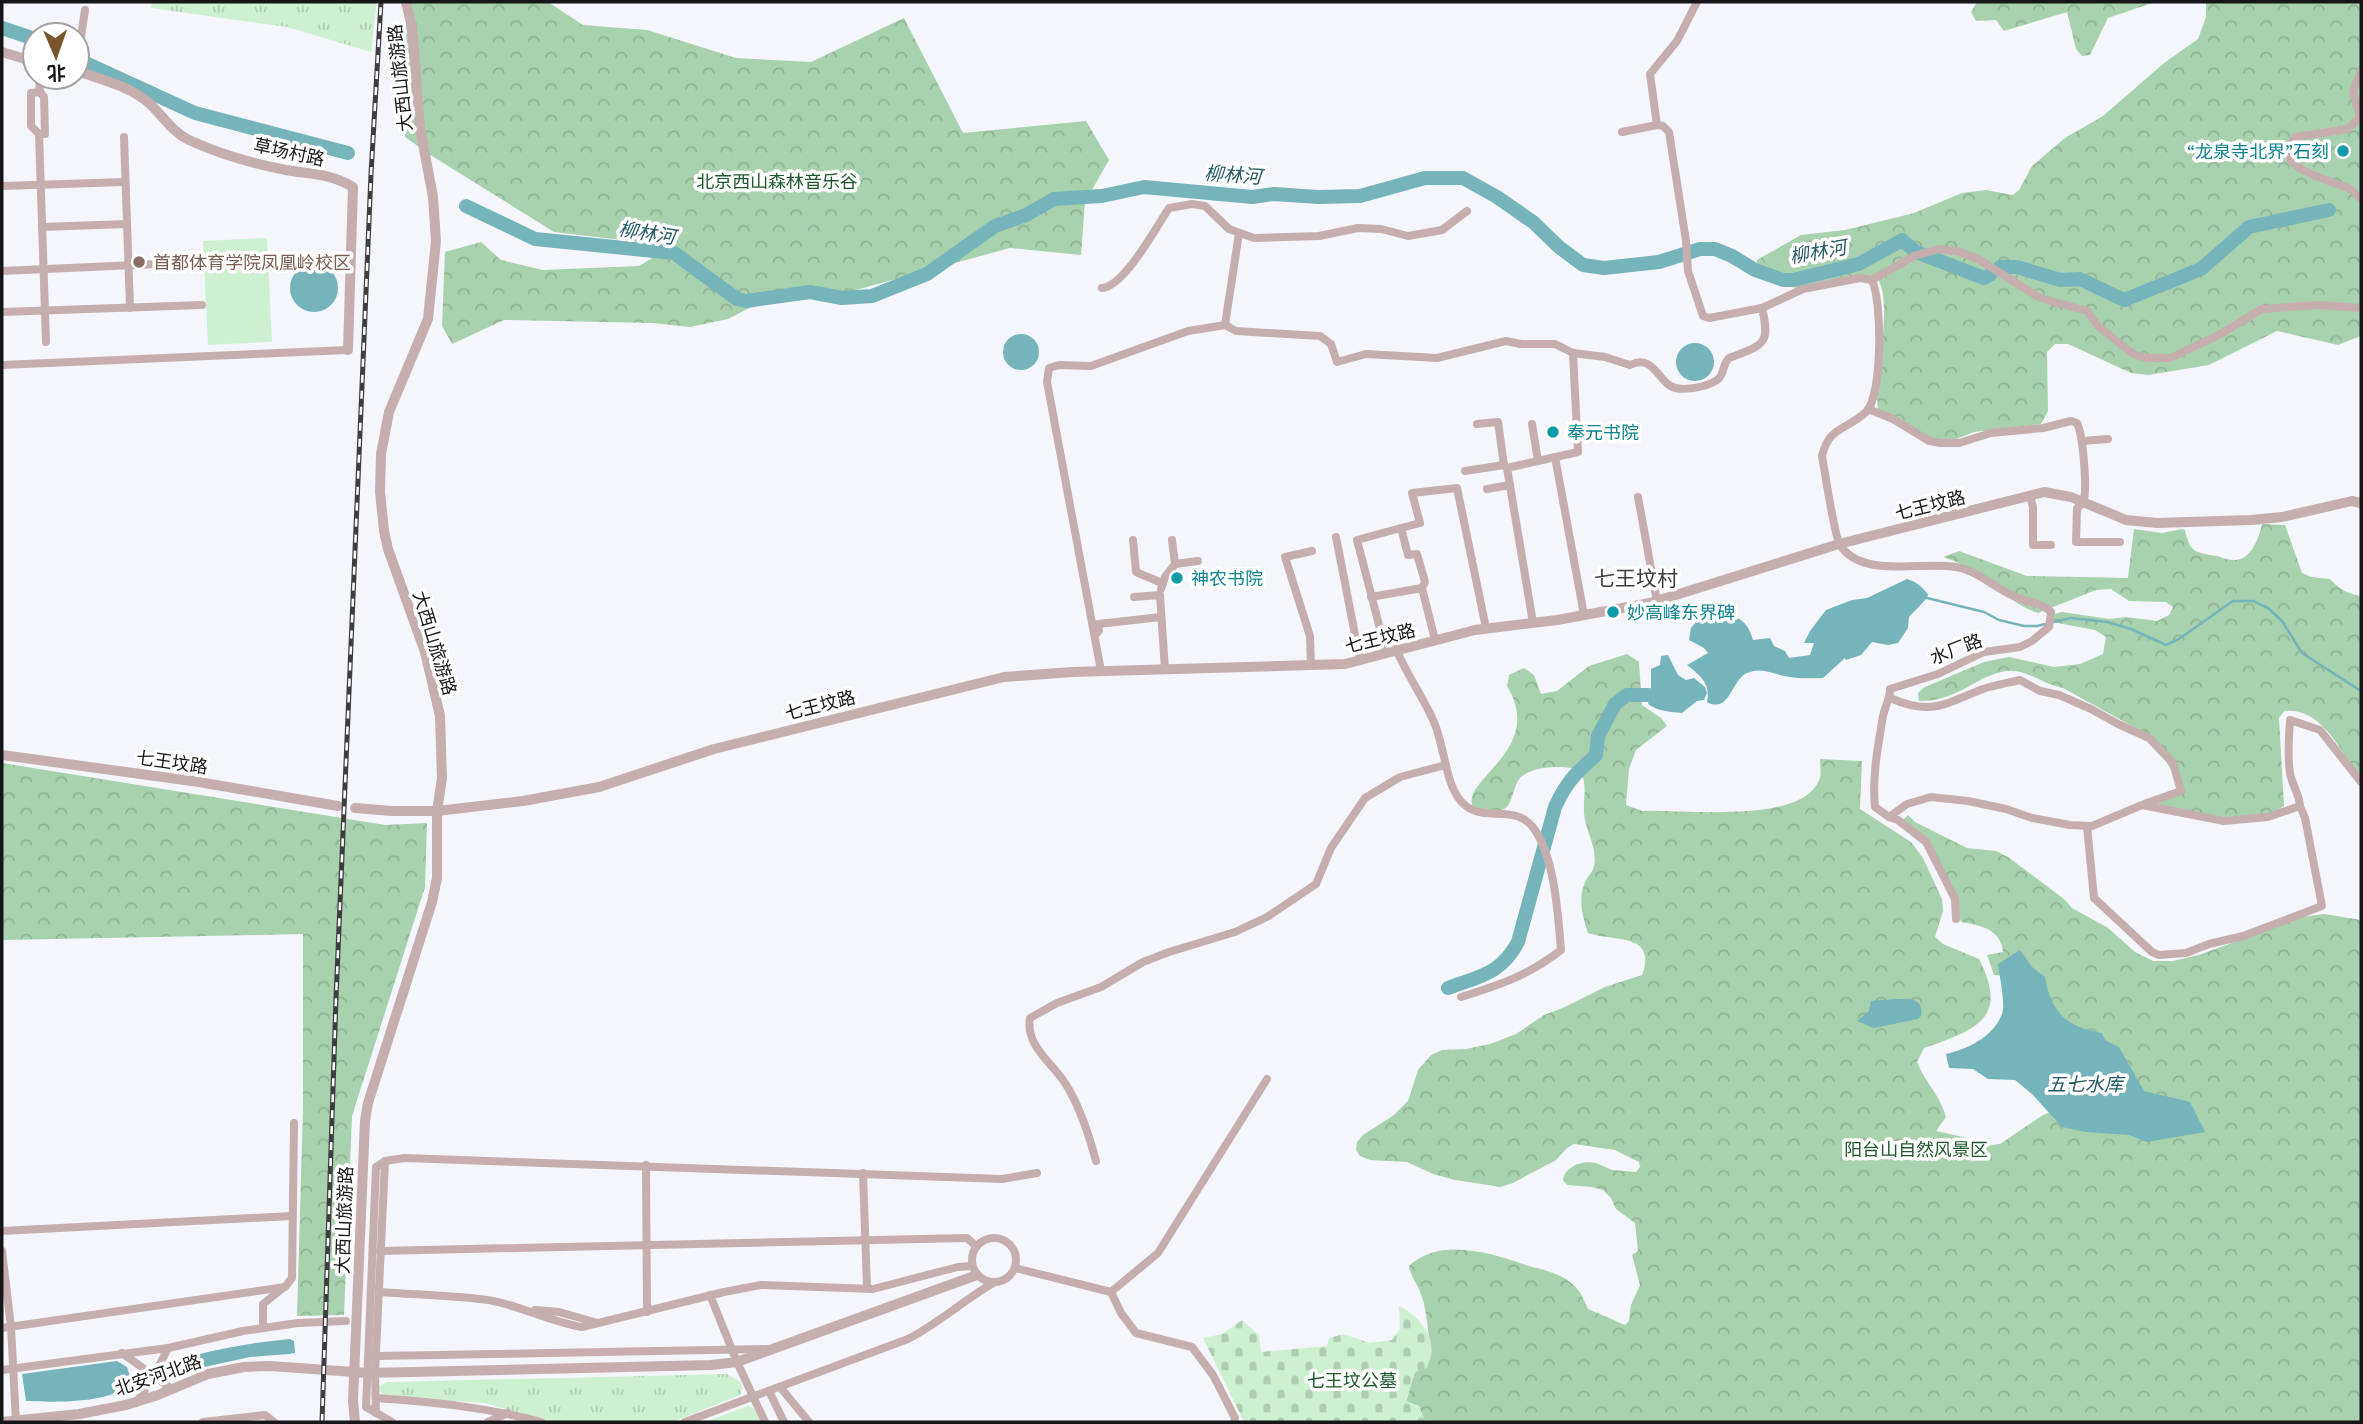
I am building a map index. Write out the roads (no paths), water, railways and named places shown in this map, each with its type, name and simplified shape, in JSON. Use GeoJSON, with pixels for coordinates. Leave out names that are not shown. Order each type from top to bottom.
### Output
{"type":"FeatureCollection","features":[{"type":"Feature","properties":{"kind":"street","name":"大西山旅游路"},"geometry":{"type":"LineString","coordinates":[[355,1422],[354,1372],[365,1121],[371,1092],[432,902],[437,878],[437,811],[442,778],[442,747],[434,684],[388,549],[380,492],[381,454],[389,412],[428,319],[436,241],[433,197],[420,128],[412,27],[406,2]]}},
{"type":"Feature","properties":{"kind":"street"},"geometry":{"type":"LineString","coordinates":[[1657,125],[1650,74],[1677,41],[1698,2]]}},
{"type":"Feature","properties":{"kind":"street"},"geometry":{"type":"LineString","coordinates":[[83,21],[85,10]]}},
{"type":"Feature","properties":{"kind":"street"},"geometry":{"type":"LineString","coordinates":[[2,52],[21,58]]}},
{"type":"Feature","properties":{"kind":"street"},"geometry":{"type":"LineString","coordinates":[[2361,70],[2353,92],[2360,117],[2348,129],[2296,137],[2291,142],[2288,154],[2294,165],[2327,182],[2351,189],[2361,199]]}},
{"type":"Feature","properties":{"kind":"street","name":"草场村路"},"geometry":{"type":"LineString","coordinates":[[91,76],[129,89],[149,103],[167,124],[186,139],[281,169],[336,177],[353,187],[348,351]]}},
{"type":"Feature","properties":{"kind":"street"},"geometry":{"type":"LineString","coordinates":[[38,134],[45,134],[44,97],[40,92],[31,93],[31,126],[38,134],[46,342]]}},
{"type":"Feature","properties":{"kind":"street"},"geometry":{"type":"LineString","coordinates":[[1622,132],[1657,125],[1669,132],[1688,271],[1703,316],[1709,318],[1762,308],[1803,289],[1860,278],[1872,279],[1914,256],[1939,249],[1971,256],[2040,298],[2087,310],[2098,326],[2129,351],[2150,358],[2170,358],[2217,336],[2262,309],[2318,305],[2361,309]]}},
{"type":"Feature","properties":{"kind":"street"},"geometry":{"type":"LineString","coordinates":[[124,138],[130,308]]}},
{"type":"Feature","properties":{"kind":"street"},"geometry":{"type":"LineString","coordinates":[[2,186],[125,182]]}},
{"type":"Feature","properties":{"kind":"street"},"geometry":{"type":"LineString","coordinates":[[1102,288],[1108,288],[1121,278],[1169,208],[1192,204],[1205,206],[1229,229],[1254,238],[1319,236],[1358,228],[1381,229],[1408,236],[1442,230],[1467,211]]}},
{"type":"Feature","properties":{"kind":"street"},"geometry":{"type":"LineString","coordinates":[[42,227],[127,225]]}},
{"type":"Feature","properties":{"kind":"street"},"geometry":{"type":"LineString","coordinates":[[1225,325],[1239,233]]}},
{"type":"Feature","properties":{"kind":"street"},"geometry":{"type":"LineString","coordinates":[[2,271],[202,262]]}},
{"type":"Feature","properties":{"kind":"street"},"geometry":{"type":"LineString","coordinates":[[1839,544],[1822,456],[1825,443],[1836,430],[1868,409],[1876,390],[1878,291],[1872,279]]}},
{"type":"Feature","properties":{"kind":"street"},"geometry":{"type":"LineString","coordinates":[[2,312],[202,306]]}},
{"type":"Feature","properties":{"kind":"street"},"geometry":{"type":"LineString","coordinates":[[1101,671],[1046,382],[1049,368],[1059,365],[1091,366],[1188,331],[1225,325],[1236,331],[1320,336],[1331,344],[1337,362],[1366,354],[1437,358],[1506,341],[1555,344],[1573,353],[1605,357],[1630,365],[1637,362],[1653,365],[1669,385],[1676,388],[1704,386],[1722,375],[1725,361],[1758,346],[1766,337],[1762,308]]}},
{"type":"Feature","properties":{"kind":"street"},"geometry":{"type":"LineString","coordinates":[[2,365],[348,351]]}},
{"type":"Feature","properties":{"kind":"street"},"geometry":{"type":"LineString","coordinates":[[1465,471],[1506,467],[1578,452],[1573,353]]}},
{"type":"Feature","properties":{"kind":"street"},"geometry":{"type":"LineString","coordinates":[[1868,409],[1893,419],[1929,441],[1941,443],[1959,443],[1991,433],[2043,428],[2071,421],[2079,426],[2082,441],[2083,503],[2077,508],[2076,542],[2120,542]]}},
{"type":"Feature","properties":{"kind":"street"},"geometry":{"type":"LineString","coordinates":[[1477,424],[1498,422],[1533,623]]}},
{"type":"Feature","properties":{"kind":"street"},"geometry":{"type":"LineString","coordinates":[[1532,424],[1538,461]]}},
{"type":"Feature","properties":{"kind":"street"},"geometry":{"type":"LineString","coordinates":[[2082,441],[2108,439]]}},
{"type":"Feature","properties":{"kind":"street"},"geometry":{"type":"LineString","coordinates":[[1555,457],[1584,615]]}},
{"type":"Feature","properties":{"kind":"street"},"geometry":{"type":"LineString","coordinates":[[1487,489],[1510,485]]}},
{"type":"Feature","properties":{"kind":"street"},"geometry":{"type":"LineString","coordinates":[[1461,997],[1504,984],[1540,966],[1561,950],[1557,906],[1547,858],[1535,828],[1519,817],[1470,810],[1457,798],[1449,780],[1435,724],[1422,697],[1391,651],[1371,597],[1356,540],[1420,523],[1412,493],[1457,488],[1486,628]]}},
{"type":"Feature","properties":{"kind":"street","name":"七王坟路"},"geometry":{"type":"LineString","coordinates":[[355,808],[437,811],[523,801],[599,787],[714,749],[1004,677],[1101,671],[1345,664],[1486,628],[1584,615],[1657,601],[1839,544],[2045,492],[2071,497],[2126,520],[2157,523],[2282,517],[2352,501],[2361,503]]}},
{"type":"Feature","properties":{"kind":"street"},"geometry":{"type":"LineString","coordinates":[[2030,496],[2033,507],[2033,545],[2051,545]]}},
{"type":"Feature","properties":{"kind":"street"},"geometry":{"type":"LineString","coordinates":[[1638,497],[1657,601]]}},
{"type":"Feature","properties":{"kind":"street"},"geometry":{"type":"LineString","coordinates":[[1401,528],[1408,555],[1418,554],[1425,582],[1422,587],[1435,640]]}},
{"type":"Feature","properties":{"kind":"street"},"geometry":{"type":"LineString","coordinates":[[1336,537],[1360,660]]}},
{"type":"Feature","properties":{"kind":"street"},"geometry":{"type":"LineString","coordinates":[[1133,540],[1136,572],[1162,583]]}},
{"type":"Feature","properties":{"kind":"street"},"geometry":{"type":"LineString","coordinates":[[1165,670],[1160,595],[1162,583],[1175,564],[1172,540]]}},
{"type":"Feature","properties":{"kind":"street","name":"水厂路"},"geometry":{"type":"LineString","coordinates":[[1839,544],[1855,560],[1873,566],[1959,567],[2018,598],[2042,604],[2051,612],[2049,627],[2032,641],[2020,647],[1984,652],[1938,674],[1889,689],[1890,698]]}},
{"type":"Feature","properties":{"kind":"street"},"geometry":{"type":"LineString","coordinates":[[1311,665],[1310,636],[1285,557],[1312,551]]}},
{"type":"Feature","properties":{"kind":"street"},"geometry":{"type":"LineString","coordinates":[[1175,564],[1198,561]]}},
{"type":"Feature","properties":{"kind":"street"},"geometry":{"type":"LineString","coordinates":[[1371,597],[1422,587]]}},
{"type":"Feature","properties":{"kind":"street"},"geometry":{"type":"LineString","coordinates":[[1134,597],[1160,595]]}},
{"type":"Feature","properties":{"kind":"street"},"geometry":{"type":"LineString","coordinates":[[1095,635],[1099,631],[1098,624],[1161,617]]}},
{"type":"Feature","properties":{"kind":"street"},"geometry":{"type":"LineString","coordinates":[[1889,817],[1907,804],[1931,797],[1968,801],[2032,818],[2092,826],[2181,791],[2173,763],[2149,738],[2091,709],[2059,695],[2040,691],[2020,680],[1985,688],[1942,706],[1909,706],[1890,698],[1884,709],[1873,790],[1875,807],[1889,817],[1898,820],[1926,842],[1955,898],[1956,919]]}},
{"type":"Feature","properties":{"kind":"street"},"geometry":{"type":"LineString","coordinates":[[2087,826],[2094,898],[2152,952],[2164,955],[2186,953],[2209,943],[2243,936],[2322,906],[2305,818],[2299,794],[2290,776],[2287,748],[2291,720],[2320,730],[2361,782]]}},
{"type":"Feature","properties":{"kind":"street","name":"七王坟路"},"geometry":{"type":"LineString","coordinates":[[2,755],[199,782],[338,806]]}},
{"type":"Feature","properties":{"kind":"street"},"geometry":{"type":"LineString","coordinates":[[1096,1161],[1077,1106],[1065,1082],[1037,1049],[1028,1027],[1030,1018],[1057,1003],[1101,987],[1143,962],[1235,932],[1267,917],[1316,884],[1331,848],[1365,798],[1400,777],[1446,765]]}},
{"type":"Feature","properties":{"kind":"street"},"geometry":{"type":"LineString","coordinates":[[2141,805],[2224,821],[2268,817],[2300,806]]}},
{"type":"Feature","properties":{"kind":"street"},"geometry":{"type":"LineString","coordinates":[[1111,1292],[1158,1253],[1268,1079]]}},
{"type":"Feature","properties":{"kind":"street"},"geometry":{"type":"LineString","coordinates":[[263,1328],[263,1304],[292,1278],[294,1123]]}},
{"type":"Feature","properties":{"kind":"street"},"geometry":{"type":"LineString","coordinates":[[391,1422],[366,1408],[371,1373],[372,1227],[376,1167],[385,1161],[404,1158],[646,1165],[1002,1179],[1037,1173]]}},
{"type":"Feature","properties":{"kind":"street"},"geometry":{"type":"LineString","coordinates":[[376,1413],[371,1373],[377,1356],[385,1161]]}},
{"type":"Feature","properties":{"kind":"street"},"geometry":{"type":"LineString","coordinates":[[646,1165],[648,1312]]}},
{"type":"Feature","properties":{"kind":"street"},"geometry":{"type":"LineString","coordinates":[[863,1173],[867,1288]]}},
{"type":"Feature","properties":{"kind":"street"},"geometry":{"type":"LineString","coordinates":[[2,1231],[292,1216]]}},
{"type":"Feature","properties":{"kind":"street"},"geometry":{"type":"LineString","coordinates":[[380,1251],[967,1238],[976,1246]]}},
{"type":"Feature","properties":{"kind":"street"},"geometry":{"type":"LineString","coordinates":[[690,1421],[908,1339],[937,1323],[968,1297],[1007,1278],[1015,1268],[1015,1252],[1005,1240],[993,1238],[976,1246],[972,1255],[975,1270],[986,1281],[995,1282]]}},
{"type":"Feature","properties":{"kind":"street"},"geometry":{"type":"LineString","coordinates":[[2,1251],[6,1327],[14,1368],[16,1421]]}},
{"type":"Feature","properties":{"kind":"street"},"geometry":{"type":"LineString","coordinates":[[379,1292],[492,1301],[526,1310],[559,1312],[601,1324],[710,1295],[761,1286],[867,1288],[958,1267],[975,1270]]}},
{"type":"Feature","properties":{"kind":"street"},"geometry":{"type":"LineString","coordinates":[[1015,1268],[1111,1292]]}},
{"type":"Feature","properties":{"kind":"street","name":"北安河北路"},"geometry":{"type":"LineString","coordinates":[[2,1422],[79,1414],[136,1403],[208,1374],[244,1367],[270,1366],[371,1373],[711,1365],[737,1362],[975,1270]]}},
{"type":"Feature","properties":{"kind":"street"},"geometry":{"type":"LineString","coordinates":[[6,1327],[285,1287]]}},
{"type":"Feature","properties":{"kind":"street"},"geometry":{"type":"LineString","coordinates":[[1111,1292],[1121,1313],[1136,1333],[1192,1347],[1222,1392],[1235,1418],[1234,1422]]}},
{"type":"Feature","properties":{"kind":"street"},"geometry":{"type":"LineString","coordinates":[[710,1295],[765,1422]]}},
{"type":"Feature","properties":{"kind":"street"},"geometry":{"type":"LineString","coordinates":[[359,1321],[371,1320]]}},
{"type":"Feature","properties":{"kind":"street"},"geometry":{"type":"LineString","coordinates":[[2,1370],[168,1348],[298,1323],[346,1321]]}},
{"type":"Feature","properties":{"kind":"street"},"geometry":{"type":"LineString","coordinates":[[136,1403],[168,1348]]}},
{"type":"Feature","properties":{"kind":"street"},"geometry":{"type":"LineString","coordinates":[[377,1356],[769,1349]]}},
{"type":"Feature","properties":{"kind":"street"},"geometry":{"type":"LineString","coordinates":[[122,1353],[173,1389]]}},
{"type":"Feature","properties":{"kind":"street"},"geometry":{"type":"LineString","coordinates":[[780,1387],[809,1422]]}},
{"type":"Feature","properties":{"kind":"street"},"geometry":{"type":"LineString","coordinates":[[769,1391],[783,1422]]}},
{"type":"Feature","properties":{"kind":"street"},"geometry":{"type":"LineString","coordinates":[[376,1398],[461,1405],[541,1422]]}},
{"type":"Feature","properties":{"kind":"street"},"geometry":{"type":"LineString","coordinates":[[488,1422],[508,1413]]}},
{"type":"Feature","properties":{"kind":"street"},"geometry":{"type":"LineString","coordinates":[[203,1422],[265,1415],[274,1422]]}},
{"type":"Feature","properties":{"kind":"water"},"geometry":{"type":"Polygon","coordinates":[[[314,264],[331,271],[338,288],[331,305],[314,312],[297,305],[290,288],[297,271],[314,264]]]}},
{"type":"Feature","properties":{"kind":"water"},"geometry":{"type":"Polygon","coordinates":[[[1021,334],[1033,340],[1039,352],[1033,364],[1021,370],[1009,364],[1003,352],[1009,340],[1021,334]]]}},
{"type":"Feature","properties":{"kind":"water"},"geometry":{"type":"Polygon","coordinates":[[[1695,343],[1709,348],[1714,362],[1709,376],[1695,381],[1681,376],[1676,362],[1681,348],[1695,343]]]}},
{"type":"Feature","properties":{"kind":"water"},"geometry":{"type":"Polygon","coordinates":[[[1907,579],[1914,581],[1928,594],[1909,617],[1908,628],[1898,643],[1888,645],[1872,642],[1861,655],[1846,660],[1845,658],[1823,678],[1794,678],[1753,671],[1742,677],[1726,700],[1715,704],[1707,702],[1708,690],[1704,681],[1687,665],[1708,653],[1689,640],[1691,628],[1701,616],[1734,616],[1745,624],[1753,640],[1770,638],[1774,646],[1785,651],[1789,658],[1810,655],[1814,643],[1804,643],[1826,610],[1852,600],[1867,598],[1907,579]]]}},
{"type":"Feature","properties":{"kind":"water"},"geometry":{"type":"Polygon","coordinates":[[[1668,655],[1678,675],[1686,680],[1694,678],[1705,687],[1707,693],[1704,700],[1697,701],[1682,713],[1660,710],[1648,704],[1651,669],[1660,665],[1661,656],[1668,655]]]}},
{"type":"Feature","properties":{"kind":"water","name":"五七水库"},"geometry":{"type":"Polygon","coordinates":[[[2020,950],[2032,967],[2045,977],[2056,1009],[2063,1016],[2079,1027],[2102,1033],[2105,1040],[2119,1047],[2144,1091],[2190,1102],[2205,1132],[2147,1142],[2129,1135],[2086,1132],[2062,1127],[2032,1094],[2015,1080],[1988,1079],[1973,1069],[1949,1068],[1946,1054],[1979,1041],[1998,1022],[2003,1004],[1998,964],[2020,950]]]}},
{"type":"Feature","properties":{"kind":"water"},"geometry":{"type":"Polygon","coordinates":[[[1896,999],[1918,1002],[1921,1016],[1918,1019],[1874,1028],[1857,1021],[1869,1011],[1871,1001],[1896,999]]]}},
{"type":"Feature","properties":{"kind":"water"},"geometry":{"type":"Polygon","coordinates":[[[290,1339],[294,1341],[295,1353],[250,1357],[200,1368],[194,1362],[196,1355],[208,1352],[290,1339]]]}},
{"type":"Feature","properties":{"kind":"water"},"geometry":{"type":"Polygon","coordinates":[[[117,1361],[127,1367],[131,1380],[113,1394],[83,1400],[26,1401],[22,1374],[117,1361]]]}},
{"type":"Feature","properties":{"kind":"waterway","name":"柳林河"},"geometry":{"type":"LineString","coordinates":[[2,28],[21,34]]}},
{"type":"Feature","properties":{"kind":"waterway","name":"柳林河"},"geometry":{"type":"LineString","coordinates":[[91,65],[195,113],[348,153]]}},
{"type":"Feature","properties":{"kind":"waterway","name":"柳林河"},"geometry":{"type":"LineString","coordinates":[[466,206],[535,239],[674,253],[737,299],[746,301],[810,292],[842,298],[872,296],[927,274],[995,226],[1026,215],[1054,199],[1102,196],[1144,187],[1252,197],[1274,194],[1360,196],[1425,178],[1463,178],[1533,222],[1583,265],[1604,268],[1659,262],[1700,249],[1715,249],[1755,270],[1783,280],[1793,280],[1859,264],[1902,240],[1916,252],[1984,278],[1990,275]]}},
{"type":"Feature","properties":{"kind":"waterway"},"geometry":{"type":"LineString","coordinates":[[2000,267],[2017,267],[2060,280],[2080,279],[2124,300],[2201,269],[2249,227],[2329,210]]}},
{"type":"Feature","properties":{"kind":"waterway"},"geometry":{"type":"LineString","coordinates":[[1927,598],[1984,612],[1999,620],[2024,626],[2037,626],[2071,618],[2107,622],[2131,629],[2166,645],[2179,639],[2233,601],[2253,601],[2268,608],[2282,621],[2302,653],[2361,691]]}},
{"type":"Feature","properties":{"kind":"waterway"},"geometry":{"type":"LineString","coordinates":[[1448,988],[1480,977],[1497,967],[1511,953],[1518,942],[1559,798],[1572,778],[1596,755],[1598,736],[1615,704],[1627,695],[1649,695]]}},
{"type":"Feature","properties":{"kind":"railway"},"geometry":{"type":"LineString","coordinates":[[322,1422],[336,998],[371,174],[381,2]]}},
{"type":"Feature","properties":{"kind":"place","name":"“龙泉寺北界”石刻"},"geometry":{"type":"Point","coordinates":[2343,151]}},
{"type":"Feature","properties":{"kind":"place","name":"首都体育学院凤凰岭校区"},"geometry":{"type":"Point","coordinates":[139,262]}},
{"type":"Feature","properties":{"kind":"place","name":"奉元书院"},"geometry":{"type":"Point","coordinates":[1553,432]}},
{"type":"Feature","properties":{"kind":"place","name":"神农书院"},"geometry":{"type":"Point","coordinates":[1177,578]}},
{"type":"Feature","properties":{"kind":"place","name":"妙高峰东界碑"},"geometry":{"type":"Point","coordinates":[1613,612]}},
{"type":"Feature","properties":{"kind":"district","name":"七王坟村"},"geometry":{"type":"Point","coordinates":[1636,578]}},
{"type":"Feature","properties":{"kind":"park label","name":"北京西山森林音乐谷"},"geometry":{"type":"Point","coordinates":[777,181]}},
{"type":"Feature","properties":{"kind":"park label","name":"阳台山自然风景区"},"geometry":{"type":"Point","coordinates":[1916,1149]}},
{"type":"Feature","properties":{"kind":"park label","name":"七王坟公墓"},"geometry":{"type":"Point","coordinates":[1352,1380]}}]}
